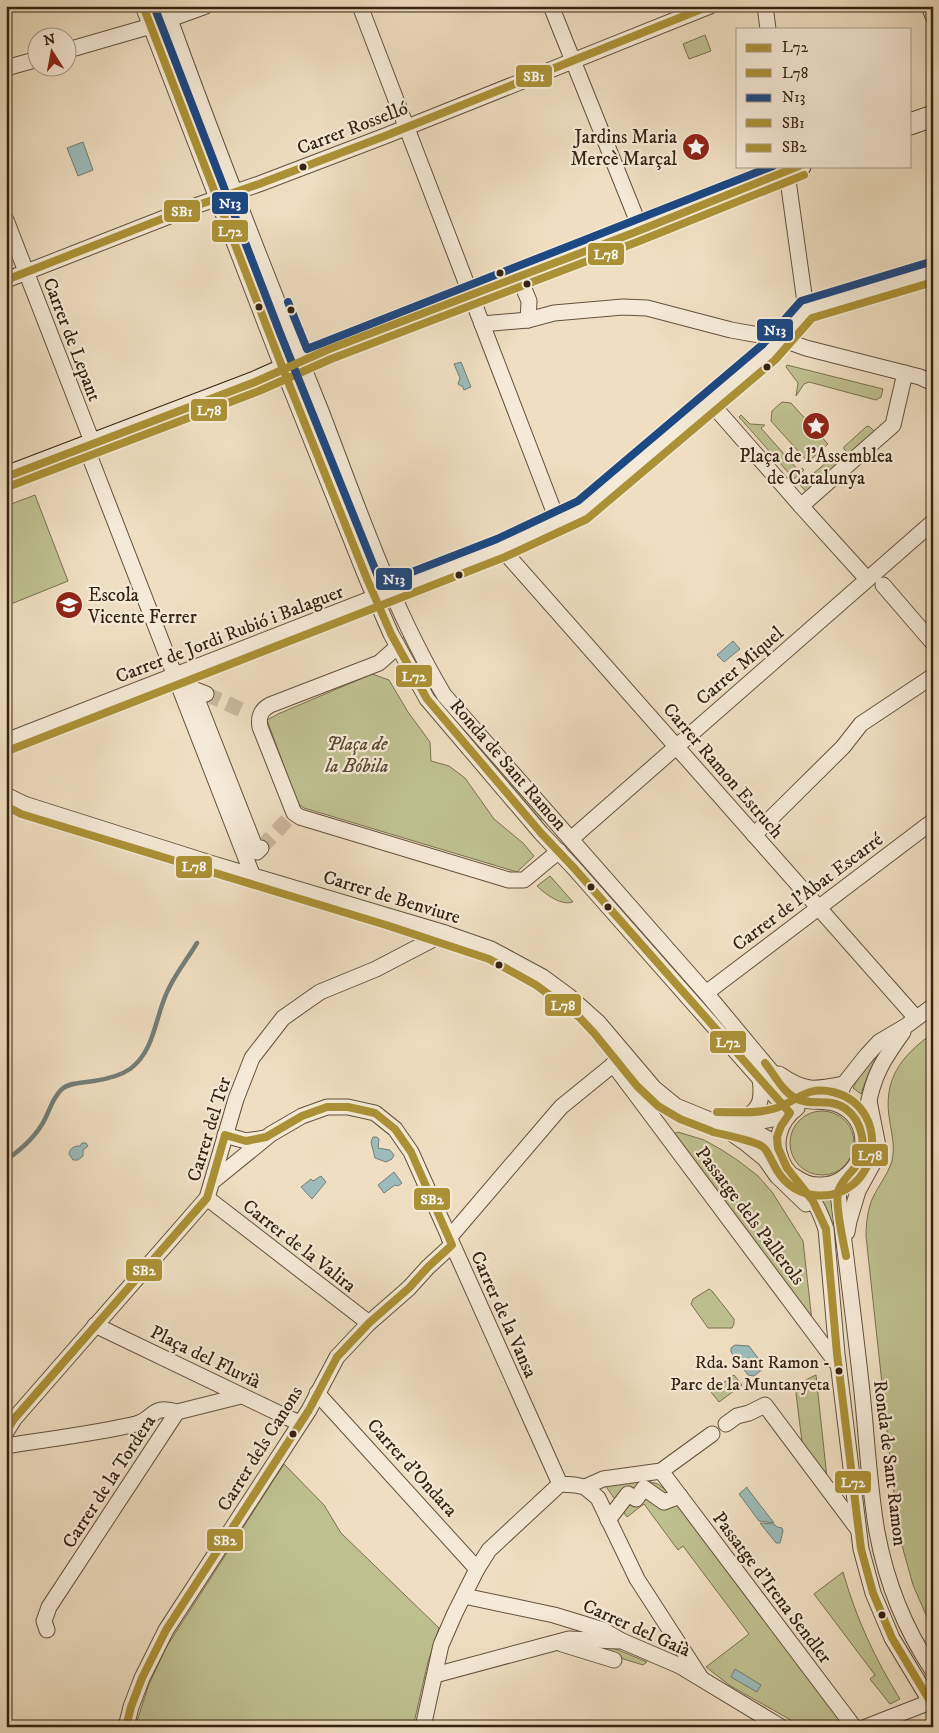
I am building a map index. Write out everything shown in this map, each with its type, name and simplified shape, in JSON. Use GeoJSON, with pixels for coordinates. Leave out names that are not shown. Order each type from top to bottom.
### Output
{"type":"FeatureCollection","features":[{"type":"Feature","properties":{"kind":"street","name":"Ronda de Sant Ramon"},"geometry":{"type":"LineString","coordinates":[[143,6],[218,198],[391,591],[427,666],[444,694],[706,993],[764,1072],[789,1114]]}},
{"type":"Feature","properties":{"kind":"street"},"geometry":{"type":"LineString","coordinates":[[78,47],[150,26],[168,13],[206,6]]}},
{"type":"Feature","properties":{"kind":"street"},"geometry":{"type":"LineString","coordinates":[[360,6],[558,522]]}},
{"type":"Feature","properties":{"kind":"street"},"geometry":{"type":"LineString","coordinates":[[551,6],[640,230]]}},
{"type":"Feature","properties":{"kind":"street","name":"Carrer Rosselló"},"geometry":{"type":"LineString","coordinates":[[6,280],[406,128],[710,6]]}},
{"type":"Feature","properties":{"kind":"street"},"geometry":{"type":"LineString","coordinates":[[765,6],[768,28]]}},
{"type":"Feature","properties":{"kind":"street"},"geometry":{"type":"LineString","coordinates":[[929,6],[933,16]]}},
{"type":"Feature","properties":{"kind":"street","name":"Ronda de Sant Ramon"},"geometry":{"type":"LineString","coordinates":[[168,13],[235,192],[292,366],[375,597],[398,647],[427,699],[541,833],[764,1072],[796,1098],[836,1103]]}},
{"type":"Feature","properties":{"kind":"street"},"geometry":{"type":"LineString","coordinates":[[6,68],[28,61]]}},
{"type":"Feature","properties":{"kind":"street"},"geometry":{"type":"LineString","coordinates":[[912,123],[933,116]]}},
{"type":"Feature","properties":{"kind":"street"},"geometry":{"type":"LineString","coordinates":[[6,477],[640,230],[791,168],[806,309],[933,272]]}},
{"type":"Feature","properties":{"kind":"street","name":"Carrer de Lepant"},"geometry":{"type":"LineString","coordinates":[[6,220],[175,676],[252,874]]}},
{"type":"Feature","properties":{"kind":"street"},"geometry":{"type":"LineString","coordinates":[[519,277],[529,301],[528,320]]}},
{"type":"Feature","properties":{"kind":"street"},"geometry":{"type":"LineString","coordinates":[[482,324],[528,320],[554,313],[636,306],[731,330],[781,339],[806,348],[905,373],[933,383]]}},
{"type":"Feature","properties":{"kind":"street","name":"Carrer de Jordi Rubió i Balaguer"},"geometry":{"type":"LineString","coordinates":[[6,741],[501,548],[583,510],[781,339],[806,309]]}},
{"type":"Feature","properties":{"kind":"street"},"geometry":{"type":"LineString","coordinates":[[801,506],[892,425],[905,373]]}},
{"type":"Feature","properties":{"kind":"street"},"geometry":{"type":"LineString","coordinates":[[710,402],[868,580]]}},
{"type":"Feature","properties":{"kind":"street","name":"Carrer Miquel"},"geometry":{"type":"LineString","coordinates":[[571,839],[933,522]]}},
{"type":"Feature","properties":{"kind":"street","name":"Carrer Ramon Estruch"},"geometry":{"type":"LineString","coordinates":[[501,548],[818,908],[911,1022]]}},
{"type":"Feature","properties":{"kind":"street"},"geometry":{"type":"LineString","coordinates":[[883,585],[933,643]]}},
{"type":"Feature","properties":{"kind":"street"},"geometry":{"type":"LineString","coordinates":[[398,647],[378,663],[270,705],[253,715],[260,727],[291,816],[300,817],[509,880],[524,880],[559,851]]}},
{"type":"Feature","properties":{"kind":"street"},"geometry":{"type":"LineString","coordinates":[[754,835],[843,747],[861,724],[932,677]]}},
{"type":"Feature","properties":{"kind":"street"},"geometry":{"type":"LineString","coordinates":[[206,694],[193,689],[257,852],[261,848]]}},
{"type":"Feature","properties":{"kind":"street","name":"Carrer de Benviure"},"geometry":{"type":"LineString","coordinates":[[6,796],[24,804],[445,933],[491,949],[543,977],[570,997],[598,1022],[619,1060],[676,1106],[715,1122],[761,1135],[770,1140],[780,1156]]}},
{"type":"Feature","properties":{"kind":"street","name":"Carrer de l'Abat Escarré"},"geometry":{"type":"LineString","coordinates":[[706,993],[933,820]]}},
{"type":"Feature","properties":{"kind":"street","name":"Carrer del Ter"},"geometry":{"type":"LineString","coordinates":[[6,1432],[9,1425],[207,1198],[236,1099],[252,1058],[283,1018],[320,992],[376,969],[445,933]]}},
{"type":"Feature","properties":{"kind":"street"},"geometry":{"type":"LineString","coordinates":[[863,1137],[860,1126],[854,1116],[846,1108],[836,1103],[844,1084],[866,1055],[879,1042],[933,1006]]}},
{"type":"Feature","properties":{"kind":"street","name":"Ronda de Sant Ramon"},"geometry":{"type":"LineString","coordinates":[[911,1022],[880,1065],[873,1080],[860,1160],[854,1170],[845,1178],[838,1194],[863,1394],[877,1531],[885,1567],[897,1605],[915,1642],[933,1671]]}},
{"type":"Feature","properties":{"kind":"street","name":"Carrer dels Canons"},"geometry":{"type":"LineString","coordinates":[[126,1727],[142,1678],[166,1630],[309,1410],[337,1357],[369,1323],[402,1295],[428,1268],[560,1107],[619,1060]]}},
{"type":"Feature","properties":{"kind":"street","name":"Passatge dels Pallerols"},"geometry":{"type":"LineString","coordinates":[[619,1060],[839,1366]]}},
{"type":"Feature","properties":{"kind":"street","name":"Ronda de Sant Ramon"},"geometry":{"type":"LineString","coordinates":[[764,1072],[808,1088],[818,1089],[844,1084]]}},
{"type":"Feature","properties":{"kind":"street"},"geometry":{"type":"LineString","coordinates":[[736,1122],[754,1112],[760,1103],[764,1072]]}},
{"type":"Feature","properties":{"kind":"street"},"geometry":{"type":"LineString","coordinates":[[812,1101],[800,1106],[789,1114],[778,1135],[778,1146],[785,1167],[811,1198],[821,1214],[828,1242],[839,1366],[858,1530],[873,1593],[892,1638],[931,1704],[866,1727]]}},
{"type":"Feature","properties":{"kind":"street","name":"Ronda de Sant Ramon"},"geometry":{"type":"LineString","coordinates":[[845,1249],[849,1221],[858,1191],[876,1158],[878,1146],[869,1101]]}},
{"type":"Feature","properties":{"kind":"street","name":"Carrer de la Vansa"},"geometry":{"type":"LineString","coordinates":[[212,1182],[266,1137],[302,1116],[327,1107],[348,1107],[375,1113],[395,1129],[411,1152],[560,1484]]}},
{"type":"Feature","properties":{"kind":"street","name":"Carrer de Benviure"},"geometry":{"type":"LineString","coordinates":[[715,1122],[758,1122],[789,1114]]}},
{"type":"Feature","properties":{"kind":"street"},"geometry":{"type":"LineString","coordinates":[[715,1122],[765,1159],[778,1176],[811,1210],[828,1242]]}},
{"type":"Feature","properties":{"kind":"street"},"geometry":{"type":"LineString","coordinates":[[225,1135],[246,1142],[266,1137]]}},
{"type":"Feature","properties":{"kind":"street"},"geometry":{"type":"LineString","coordinates":[[794,1176],[806,1183],[819,1186],[832,1184],[845,1178]]}},
{"type":"Feature","properties":{"kind":"street","name":"Carrer de la Valira"},"geometry":{"type":"LineString","coordinates":[[207,1198],[369,1323]]}},
{"type":"Feature","properties":{"kind":"street","name":"Plaça del Fluvià"},"geometry":{"type":"LineString","coordinates":[[95,1325],[299,1423]]}},
{"type":"Feature","properties":{"kind":"street","name":"Carrer d'Ondara"},"geometry":{"type":"LineString","coordinates":[[317,1393],[478,1569]]}},
{"type":"Feature","properties":{"kind":"street","name":"Carrer de la Tordera"},"geometry":{"type":"LineString","coordinates":[[47,1630],[44,1621],[49,1607],[178,1412],[241,1396]]}},
{"type":"Feature","properties":{"kind":"street"},"geometry":{"type":"LineString","coordinates":[[726,1424],[737,1416],[749,1413],[765,1405],[858,1530]]}},
{"type":"Feature","properties":{"kind":"street"},"geometry":{"type":"LineString","coordinates":[[6,1446],[138,1423],[158,1410],[167,1409],[178,1412]]}},
{"type":"Feature","properties":{"kind":"street"},"geometry":{"type":"LineString","coordinates":[[585,1487],[603,1479],[661,1471],[712,1434]]}},
{"type":"Feature","properties":{"kind":"street","name":"Passatge d'Irena Sendler"},"geometry":{"type":"LineString","coordinates":[[661,1471],[854,1727]]}},
{"type":"Feature","properties":{"kind":"street"},"geometry":{"type":"LineString","coordinates":[[423,1727],[441,1645],[478,1569],[489,1550],[560,1484],[575,1484],[585,1487],[598,1498],[637,1579],[701,1678]]}},
{"type":"Feature","properties":{"kind":"street"},"geometry":{"type":"LineString","coordinates":[[608,1520],[628,1494],[636,1499],[644,1488],[664,1502],[680,1496]]}},
{"type":"Feature","properties":{"kind":"street","name":"Carrer del Gaià"},"geometry":{"type":"LineString","coordinates":[[464,1596],[572,1619],[603,1630],[622,1641],[680,1666],[781,1727]]}},
{"type":"Feature","properties":{"kind":"street"},"geometry":{"type":"LineString","coordinates":[[435,1675],[569,1639],[622,1641]]}},
{"type":"Feature","properties":{"kind":"street","name":"Carrer del Gaià"},"geometry":{"type":"LineString","coordinates":[[556,1642],[614,1660]]}},
{"type":"Feature","properties":{"kind":"green space"},"geometry":{"type":"Polygon","coordinates":[[[705,35],[711,51],[689,59],[683,44],[705,35]]]}},
{"type":"Feature","properties":{"kind":"green space"},"geometry":{"type":"Polygon","coordinates":[[[787,365],[883,389],[881,397],[876,400],[809,382],[804,384],[796,396],[798,383],[786,367],[787,365]]]}},
{"type":"Feature","properties":{"kind":"green space"},"geometry":{"type":"Polygon","coordinates":[[[782,402],[791,403],[828,444],[808,462],[771,421],[772,411],[782,402]]]}},
{"type":"Feature","properties":{"kind":"green space"},"geometry":{"type":"Polygon","coordinates":[[[741,415],[750,424],[765,425],[761,428],[799,471],[802,468],[804,470],[794,479],[739,417],[741,415]]]}},
{"type":"Feature","properties":{"kind":"green space"},"geometry":{"type":"Polygon","coordinates":[[[317,420],[376,569],[372,570],[313,422],[317,420]]]}},
{"type":"Feature","properties":{"kind":"green space"},"geometry":{"type":"Polygon","coordinates":[[[867,426],[875,432],[849,455],[844,447],[867,426]]]}},
{"type":"Feature","properties":{"kind":"green space"},"geometry":{"type":"Polygon","coordinates":[[[835,455],[838,455],[843,460],[808,494],[800,485],[835,455]]]}},
{"type":"Feature","properties":{"kind":"green space"},"geometry":{"type":"Polygon","coordinates":[[[35,495],[68,581],[6,606],[6,506],[35,495]]]}},
{"type":"Feature","properties":{"kind":"green space"},"geometry":{"type":"Polygon","coordinates":[[[405,637],[418,664],[437,694],[543,818],[539,821],[433,696],[400,639],[405,637]]]}},
{"type":"Feature","properties":{"kind":"green space","name":"Plaça de la Bóbila"},"geometry":{"type":"Polygon","coordinates":[[[372,674],[389,680],[408,712],[430,742],[431,761],[449,766],[465,778],[494,819],[523,843],[534,856],[517,872],[304,808],[298,804],[267,720],[372,674]]]}},
{"type":"Feature","properties":{"kind":"green space"},"geometry":{"type":"Polygon","coordinates":[[[588,869],[671,963],[667,966],[585,872],[588,869]]]}},
{"type":"Feature","properties":{"kind":"green space"},"geometry":{"type":"Polygon","coordinates":[[[550,876],[573,902],[558,901],[537,886],[550,876]]]}},
{"type":"Feature","properties":{"kind":"green space"},"geometry":{"type":"Polygon","coordinates":[[[933,1033],[933,1631],[913,1585],[898,1531],[866,1236],[870,1205],[890,1167],[893,1156],[888,1108],[891,1082],[896,1071],[911,1051],[933,1033]]]}},
{"type":"Feature","properties":{"kind":"green space"},"geometry":{"type":"Polygon","coordinates":[[[884,1046],[871,1069],[861,1094],[853,1088],[864,1067],[884,1046]]]}},
{"type":"Feature","properties":{"kind":"green space"},"geometry":{"type":"Polygon","coordinates":[[[816,1111],[828,1111],[845,1120],[852,1131],[854,1143],[852,1155],[845,1166],[828,1175],[816,1175],[804,1170],[795,1161],[790,1149],[790,1137],[795,1125],[804,1116],[816,1111]]]}},
{"type":"Feature","properties":{"kind":"green space"},"geometry":{"type":"Polygon","coordinates":[[[678,1132],[704,1140],[722,1150],[758,1176],[772,1192],[803,1241],[812,1321],[673,1134],[678,1132]]]}},
{"type":"Feature","properties":{"kind":"green space"},"geometry":{"type":"Polygon","coordinates":[[[817,1195],[831,1195],[837,1245],[832,1245],[817,1195]]]}},
{"type":"Feature","properties":{"kind":"green space"},"geometry":{"type":"Polygon","coordinates":[[[709,1289],[734,1319],[732,1328],[708,1328],[691,1304],[693,1299],[709,1289]]]}},
{"type":"Feature","properties":{"kind":"green space"},"geometry":{"type":"Polygon","coordinates":[[[734,1375],[742,1385],[719,1402],[711,1392],[734,1375]]]}},
{"type":"Feature","properties":{"kind":"green space"},"geometry":{"type":"Polygon","coordinates":[[[816,1375],[827,1478],[802,1442],[795,1385],[816,1375]]]}},
{"type":"Feature","properties":{"kind":"green space"},"geometry":{"type":"Polygon","coordinates":[[[284,1464],[324,1505],[341,1533],[439,1628],[428,1662],[413,1727],[135,1727],[149,1684],[167,1646],[284,1464]]]}},
{"type":"Feature","properties":{"kind":"green space"},"geometry":{"type":"Polygon","coordinates":[[[641,1479],[658,1484],[673,1496],[665,1499],[642,1485],[618,1504],[605,1485],[641,1479]]]}},
{"type":"Feature","properties":{"kind":"green space"},"geometry":{"type":"Polygon","coordinates":[[[644,1491],[676,1500],[846,1727],[803,1727],[729,1685],[706,1667],[749,1634],[683,1546],[678,1550],[644,1504],[627,1517],[620,1507],[644,1491]]]}},
{"type":"Feature","properties":{"kind":"green space"},"geometry":{"type":"Polygon","coordinates":[[[843,1572],[867,1638],[882,1669],[900,1699],[890,1704],[870,1679],[875,1675],[814,1594],[843,1572]]]}},
{"type":"Feature","properties":{"kind":"green space"},"geometry":{"type":"Polygon","coordinates":[[[601,1646],[616,1649],[647,1662],[643,1665],[585,1647],[601,1646]]]}},
{"type":"Feature","properties":{"kind":"water"},"geometry":{"type":"Polygon","coordinates":[[[83,142],[93,170],[78,176],[67,148],[83,142]]]}},
{"type":"Feature","properties":{"kind":"water"},"geometry":{"type":"Polygon","coordinates":[[[461,362],[471,387],[464,390],[458,384],[460,378],[454,364],[461,362]]]}},
{"type":"Feature","properties":{"kind":"water"},"geometry":{"type":"Polygon","coordinates":[[[733,641],[740,649],[724,662],[717,655],[733,641]]]}},
{"type":"Feature","properties":{"kind":"water"},"geometry":{"type":"Polygon","coordinates":[[[373,1137],[379,1139],[378,1148],[390,1150],[394,1155],[392,1159],[386,1162],[375,1158],[371,1142],[373,1137]]]}},
{"type":"Feature","properties":{"kind":"water"},"geometry":{"type":"Polygon","coordinates":[[[82,1143],[86,1143],[88,1146],[83,1150],[83,1156],[78,1160],[73,1160],[69,1154],[70,1150],[80,1146],[82,1143]]]}},
{"type":"Feature","properties":{"kind":"water"},"geometry":{"type":"Polygon","coordinates":[[[394,1172],[402,1183],[398,1186],[395,1185],[384,1193],[378,1185],[394,1172]]]}},
{"type":"Feature","properties":{"kind":"water"},"geometry":{"type":"Polygon","coordinates":[[[321,1176],[326,1182],[312,1199],[301,1187],[311,1179],[313,1181],[321,1176]]]}},
{"type":"Feature","properties":{"kind":"water"},"geometry":{"type":"Polygon","coordinates":[[[735,1345],[749,1346],[764,1368],[754,1376],[748,1375],[731,1352],[731,1348],[735,1345]]]}},
{"type":"Feature","properties":{"kind":"water"},"geometry":{"type":"Polygon","coordinates":[[[747,1487],[774,1523],[759,1521],[739,1494],[747,1487]]]}},
{"type":"Feature","properties":{"kind":"water"},"geometry":{"type":"Polygon","coordinates":[[[760,1523],[774,1524],[782,1528],[780,1543],[776,1543],[760,1523]]]}},
{"type":"Feature","properties":{"kind":"water"},"geometry":{"type":"Polygon","coordinates":[[[735,1669],[761,1685],[757,1692],[731,1677],[735,1669]]]}},
{"type":"Feature","properties":{"kind":"waterway"},"geometry":{"type":"LineString","coordinates":[[6,1160],[33,1137],[45,1119],[54,1099],[62,1089],[73,1084],[118,1075],[130,1069],[139,1061],[150,1042],[164,998],[175,976],[197,943]]}},
{"type":"Feature","properties":{"kind":"tunnel"},"geometry":{"type":"LineString","coordinates":[[206,694],[246,712]]}},
{"type":"Feature","properties":{"kind":"tunnel"},"geometry":{"type":"LineString","coordinates":[[261,848],[288,819]]}},
{"type":"Feature","properties":{"kind":"transit line","name":"L72"},"geometry":{"type":"LineString","coordinates":[[143,6],[283,369],[367,579],[391,634],[427,699],[541,833],[790,1113],[781,1126],[777,1137],[778,1148],[787,1168],[813,1201],[826,1229],[837,1354],[861,1549],[873,1593],[892,1638],[933,1706]]}},
{"type":"Feature","properties":{"kind":"transit line","name":"N13"},"geometry":{"type":"LineString","coordinates":[[154,6],[280,333],[381,584],[497,539],[578,501],[762,345],[801,301],[930,262]]}},
{"type":"Feature","properties":{"kind":"transit line","name":"SB1"},"geometry":{"type":"LineString","coordinates":[[6,280],[195,206],[385,136],[709,6]]}},
{"type":"Feature","properties":{"kind":"transit line","name":"N13"},"geometry":{"type":"LineString","coordinates":[[288,302],[307,349],[768,168]]}},
{"type":"Feature","properties":{"kind":"transit line","name":"SB1"},"geometry":{"type":"LineString","coordinates":[[6,477],[255,382],[327,350],[633,233],[794,168]]}},
{"type":"Feature","properties":{"kind":"transit line","name":"L78"},"geometry":{"type":"LineString","coordinates":[[10,486],[259,391],[331,359],[637,242],[804,175]]}},
{"type":"Feature","properties":{"kind":"transit line","name":"L78"},"geometry":{"type":"LineString","coordinates":[[10,750],[505,557],[587,519],[775,360],[812,318],[933,282]]}},
{"type":"Feature","properties":{"kind":"transit line","name":"L78"},"geometry":{"type":"LineString","coordinates":[[6,806],[21,814],[386,925],[489,959],[536,985],[579,1017],[637,1086],[658,1106],[680,1119],[711,1131]]}},
{"type":"Feature","properties":{"kind":"transit line","name":"L72"},"geometry":{"type":"LineString","coordinates":[[765,1063],[790,1095],[801,1101],[840,1105],[852,1114],[862,1134],[863,1142],[860,1157],[842,1184],[837,1198],[846,1256]]}},
{"type":"Feature","properties":{"kind":"transit line","name":"L78"},"geometry":{"type":"LineString","coordinates":[[713,1132],[747,1140],[763,1147],[784,1180],[794,1188],[813,1195],[835,1194],[852,1185],[865,1171],[871,1153],[871,1134],[866,1116],[853,1101],[833,1092],[815,1091],[766,1111],[717,1112]]}},
{"type":"Feature","properties":{"kind":"transit line","name":"SB2"},"geometry":{"type":"LineString","coordinates":[[6,1432],[14,1419],[207,1198],[225,1135],[246,1141],[266,1137],[302,1116],[327,1107],[348,1107],[375,1113],[395,1129],[411,1152],[452,1245],[409,1288],[369,1323],[337,1357],[309,1410],[166,1630],[142,1678],[126,1727]]}},
{"type":"Feature","properties":{"kind":"place","name":"Jardins Maria Mercè Marçal"},"geometry":{"type":"Point","coordinates":[696,147]}},
{"type":"Feature","properties":{"kind":"place","name":"Plaça de l'Assemblea de Catalunya"},"geometry":{"type":"Point","coordinates":[816,426]}},
{"type":"Feature","properties":{"kind":"place","name":"Escola Vicente Ferrer"},"geometry":{"type":"Point","coordinates":[69,605]}},
{"type":"Feature","properties":{"kind":"place","name":"Rda. Sant Ramon - Parc de la Muntanyeta"},"geometry":{"type":"Point","coordinates":[839,1371]}}]}
